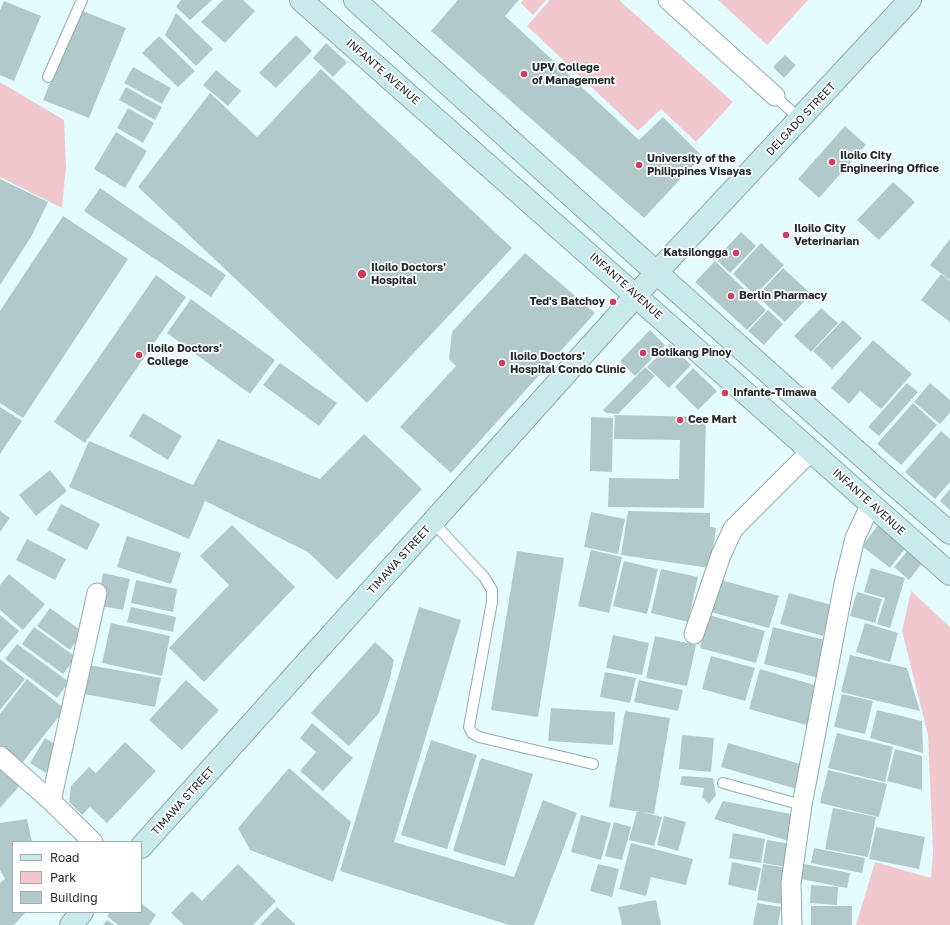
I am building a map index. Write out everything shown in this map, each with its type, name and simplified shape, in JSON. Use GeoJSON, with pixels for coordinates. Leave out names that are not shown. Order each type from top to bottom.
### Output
{"type":"FeatureCollection","features":[{"type":"Feature","properties":{"kind":"main road","name":"INFANTE AVENUE"},"geometry":{"type":"LineString","coordinates":[[301,0],[950,574]]}},
{"type":"Feature","properties":{"kind":"main road","name":"DELGADO STREET"},"geometry":{"type":"LineString","coordinates":[[657,272],[910,0]]}},
{"type":"Feature","properties":{"kind":"main road"},"geometry":{"type":"LineString","coordinates":[[360,2],[563,188],[950,533]]}},
{"type":"Feature","properties":{"kind":"main road"},"geometry":{"type":"LineString","coordinates":[[542,212],[563,188]]}},
{"type":"Feature","properties":{"kind":"main road","name":"TIMAWA STREET"},"geometry":{"type":"LineString","coordinates":[[142,847],[657,272]]}},
{"type":"Feature","properties":{"kind":"main road"},"geometry":{"type":"LineString","coordinates":[[70,925],[81,913]]}},
{"type":"Feature","properties":{"kind":"street"},"geometry":{"type":"LineString","coordinates":[[668,0],[775,96]]}},
{"type":"Feature","properties":{"kind":"street"},"geometry":{"type":"LineString","coordinates":[[694,634],[721,556],[733,529],[811,451]]}},
{"type":"Feature","properties":{"kind":"street"},"geometry":{"type":"LineString","coordinates":[[792,925],[791,883],[802,805],[849,557],[855,538],[871,504]]}},
{"type":"Feature","properties":{"kind":"street"},"geometry":{"type":"LineString","coordinates":[[51,801],[97,593]]}},
{"type":"Feature","properties":{"kind":"street"},"geometry":{"type":"LineString","coordinates":[[0,756],[51,801],[92,841]]}},
{"type":"Feature","properties":{"kind":"lane"},"geometry":{"type":"LineString","coordinates":[[48,77],[82,0]]}},
{"type":"Feature","properties":{"kind":"lane"},"geometry":{"type":"LineString","coordinates":[[775,96],[800,119]]}},
{"type":"Feature","properties":{"kind":"lane"},"geometry":{"type":"LineString","coordinates":[[433,522],[484,577],[492,590],[492,602],[469,727],[472,733],[479,737],[593,764]]}},
{"type":"Feature","properties":{"kind":"lane"},"geometry":{"type":"LineString","coordinates":[[723,782],[802,805]]}},
{"type":"Feature","properties":{"kind":"green space"},"geometry":{"type":"Polygon","coordinates":[[[523,0],[546,0],[533,15],[521,3],[523,0]]]}},
{"type":"Feature","properties":{"kind":"green space"},"geometry":{"type":"Polygon","coordinates":[[[550,0],[619,0],[733,102],[696,142],[661,109],[638,131],[527,26],[550,0]]]}},
{"type":"Feature","properties":{"kind":"green space"},"geometry":{"type":"Polygon","coordinates":[[[718,0],[808,0],[767,45],[718,0]]]}},
{"type":"Feature","properties":{"kind":"green space"},"geometry":{"type":"Polygon","coordinates":[[[0,82],[64,120],[66,167],[62,208],[0,177],[0,82]]]}},
{"type":"Feature","properties":{"kind":"green space"},"geometry":{"type":"Polygon","coordinates":[[[911,591],[950,627],[950,925],[856,925],[875,862],[931,878],[933,851],[928,735],[902,631],[911,591]]]}},
{"type":"Feature","properties":{"kind":"building"},"geometry":{"type":"Polygon","coordinates":[[[181,0],[212,0],[190,20],[176,7],[181,0]]]}},
{"type":"Feature","properties":{"kind":"building"},"geometry":{"type":"Polygon","coordinates":[[[223,0],[243,0],[255,11],[225,43],[201,22],[223,0]]]}},
{"type":"Feature","properties":{"kind":"building","name":"UPV College of Management"},"geometry":{"type":"Polygon","coordinates":[[[458,0],[519,0],[505,16],[639,140],[663,117],[702,156],[644,218],[431,31],[458,0]]]}},
{"type":"Feature","properties":{"kind":"building"},"geometry":{"type":"Polygon","coordinates":[[[4,1],[41,16],[14,81],[0,75],[0,10],[4,1]]]}},
{"type":"Feature","properties":{"kind":"building"},"geometry":{"type":"Polygon","coordinates":[[[80,10],[126,28],[89,118],[43,100],[80,10]]]}},
{"type":"Feature","properties":{"kind":"building"},"geometry":{"type":"Polygon","coordinates":[[[176,13],[213,49],[196,66],[165,35],[176,13]]]}},
{"type":"Feature","properties":{"kind":"building"},"geometry":{"type":"Polygon","coordinates":[[[296,35],[312,51],[276,88],[259,73],[296,35]]]}},
{"type":"Feature","properties":{"kind":"building"},"geometry":{"type":"Polygon","coordinates":[[[159,36],[195,71],[178,87],[142,53],[159,36]]]}},
{"type":"Feature","properties":{"kind":"building"},"geometry":{"type":"Polygon","coordinates":[[[326,43],[347,62],[333,77],[313,58],[326,43]]]}},
{"type":"Feature","properties":{"kind":"building"},"geometry":{"type":"Polygon","coordinates":[[[785,55],[796,65],[784,78],[773,67],[785,55]]]}},
{"type":"Feature","properties":{"kind":"building"},"geometry":{"type":"Polygon","coordinates":[[[133,67],[171,88],[162,104],[124,83],[133,67]]]}},
{"type":"Feature","properties":{"kind":"building"},"geometry":{"type":"Polygon","coordinates":[[[321,69],[512,248],[367,403],[138,187],[210,93],[257,137],[321,69]]]}},
{"type":"Feature","properties":{"kind":"building"},"geometry":{"type":"Polygon","coordinates":[[[216,70],[241,91],[228,106],[203,85],[216,70]]]}},
{"type":"Feature","properties":{"kind":"building"},"geometry":{"type":"Polygon","coordinates":[[[126,87],[162,107],[155,120],[119,100],[126,87]]]}},
{"type":"Feature","properties":{"kind":"building"},"geometry":{"type":"Polygon","coordinates":[[[128,108],[154,123],[143,143],[117,128],[128,108]]]}},
{"type":"Feature","properties":{"kind":"building","name":"Iloilo City Engineering Office"},"geometry":{"type":"Polygon","coordinates":[[[845,126],[866,145],[819,198],[798,179],[845,126]]]}},
{"type":"Feature","properties":{"kind":"building"},"geometry":{"type":"Polygon","coordinates":[[[116,132],[147,151],[125,188],[94,169],[116,132]]]}},
{"type":"Feature","properties":{"kind":"building"},"geometry":{"type":"Polygon","coordinates":[[[0,179],[48,202],[31,237],[0,285],[0,179]]]}},
{"type":"Feature","properties":{"kind":"building"},"geometry":{"type":"Polygon","coordinates":[[[893,182],[915,202],[879,240],[857,220],[893,182]]]}},
{"type":"Feature","properties":{"kind":"building"},"geometry":{"type":"Polygon","coordinates":[[[100,188],[226,275],[211,297],[84,211],[100,188]]]}},
{"type":"Feature","properties":{"kind":"building"},"geometry":{"type":"Polygon","coordinates":[[[63,216],[128,259],[23,418],[0,403],[0,311],[63,216]]]}},
{"type":"Feature","properties":{"kind":"building","name":"Katsilongga"},"geometry":{"type":"Polygon","coordinates":[[[741,232],[756,246],[730,273],[716,259],[741,232]]]}},
{"type":"Feature","properties":{"kind":"building"},"geometry":{"type":"Polygon","coordinates":[[[950,239],[950,280],[930,265],[950,239]]]}},
{"type":"Feature","properties":{"kind":"building"},"geometry":{"type":"Polygon","coordinates":[[[761,243],[784,265],[755,295],[733,274],[761,243]]]}},
{"type":"Feature","properties":{"kind":"building","name":"Iloilo Doctors' Hospital Condo Clinic"},"geometry":{"type":"Polygon","coordinates":[[[525,253],[595,313],[451,473],[400,427],[456,366],[449,359],[452,332],[525,253]]]}},
{"type":"Feature","properties":{"kind":"building","name":"Berlin Pharmacy"},"geometry":{"type":"Polygon","coordinates":[[[715,261],[766,310],[747,330],[695,282],[715,261]]]}},
{"type":"Feature","properties":{"kind":"building"},"geometry":{"type":"Polygon","coordinates":[[[783,268],[811,294],[785,322],[757,296],[783,268]]]}},
{"type":"Feature","properties":{"kind":"building"},"geometry":{"type":"Polygon","coordinates":[[[941,274],[950,281],[950,322],[921,300],[941,274]]]}},
{"type":"Feature","properties":{"kind":"building"},"geometry":{"type":"Polygon","coordinates":[[[156,275],[186,297],[85,443],[54,422],[156,275]]]}},
{"type":"Feature","properties":{"kind":"building"},"geometry":{"type":"Polygon","coordinates":[[[191,299],[275,360],[250,394],[167,333],[191,299]]]}},
{"type":"Feature","properties":{"kind":"building"},"geometry":{"type":"Polygon","coordinates":[[[821,308],[838,323],[811,352],[794,336],[821,308]]]}},
{"type":"Feature","properties":{"kind":"building"},"geometry":{"type":"Polygon","coordinates":[[[768,310],[783,324],[764,345],[748,331],[768,310]]]}},
{"type":"Feature","properties":{"kind":"building"},"geometry":{"type":"Polygon","coordinates":[[[843,320],[862,338],[832,369],[813,351],[843,320]]]}},
{"type":"Feature","properties":{"kind":"building","name":"Botikang Pinoy"},"geometry":{"type":"Polygon","coordinates":[[[650,330],[665,345],[635,376],[620,361],[650,330]]]}},
{"type":"Feature","properties":{"kind":"building"},"geometry":{"type":"Polygon","coordinates":[[[873,340],[912,374],[881,409],[860,391],[849,404],[831,388],[873,340]]]}},
{"type":"Feature","properties":{"kind":"building"},"geometry":{"type":"Polygon","coordinates":[[[670,344],[691,365],[669,388],[647,367],[670,344]]]}},
{"type":"Feature","properties":{"kind":"building"},"geometry":{"type":"Polygon","coordinates":[[[280,363],[337,403],[319,426],[263,385],[280,363]]]}},
{"type":"Feature","properties":{"kind":"building"},"geometry":{"type":"Polygon","coordinates":[[[645,367],[655,376],[618,414],[606,413],[603,410],[645,367]]]}},
{"type":"Feature","properties":{"kind":"building"},"geometry":{"type":"Polygon","coordinates":[[[693,368],[717,391],[698,410],[675,387],[693,368]]]}},
{"type":"Feature","properties":{"kind":"building"},"geometry":{"type":"Polygon","coordinates":[[[907,383],[918,392],[879,436],[868,427],[907,383]]]}},
{"type":"Feature","properties":{"kind":"building"},"geometry":{"type":"Polygon","coordinates":[[[930,383],[950,400],[950,413],[940,424],[914,402],[930,383]]]}},
{"type":"Feature","properties":{"kind":"building"},"geometry":{"type":"Polygon","coordinates":[[[913,403],[937,425],[901,465],[877,444],[913,403]]]}},
{"type":"Feature","properties":{"kind":"building"},"geometry":{"type":"Polygon","coordinates":[[[0,407],[22,421],[0,454],[0,407]]]}},
{"type":"Feature","properties":{"kind":"building"},"geometry":{"type":"Polygon","coordinates":[[[143,413],[182,436],[168,460],[129,436],[143,413]]]}},
{"type":"Feature","properties":{"kind":"building"},"geometry":{"type":"Polygon","coordinates":[[[615,415],[706,417],[704,508],[608,507],[609,478],[679,479],[680,440],[614,439],[615,415]]]}},
{"type":"Feature","properties":{"kind":"building"},"geometry":{"type":"Polygon","coordinates":[[[591,417],[613,418],[612,472],[590,471],[591,417]]]}},
{"type":"Feature","properties":{"kind":"building"},"geometry":{"type":"Polygon","coordinates":[[[941,431],[950,439],[950,482],[935,499],[905,472],[941,431]]]}},
{"type":"Feature","properties":{"kind":"building"},"geometry":{"type":"Polygon","coordinates":[[[364,434],[422,489],[337,580],[308,552],[205,501],[189,539],[69,487],[89,441],[193,485],[218,439],[320,479],[364,434]]]}},
{"type":"Feature","properties":{"kind":"building"},"geometry":{"type":"Polygon","coordinates":[[[50,470],[67,491],[36,516],[19,495],[50,470]]]}},
{"type":"Feature","properties":{"kind":"building"},"geometry":{"type":"Polygon","coordinates":[[[950,489],[950,510],[940,501],[950,489]]]}},
{"type":"Feature","properties":{"kind":"building"},"geometry":{"type":"Polygon","coordinates":[[[61,504],[100,524],[87,550],[47,530],[61,504]]]}},
{"type":"Feature","properties":{"kind":"building"},"geometry":{"type":"Polygon","coordinates":[[[0,511],[10,518],[0,532],[0,511]]]}},
{"type":"Feature","properties":{"kind":"building"},"geometry":{"type":"Polygon","coordinates":[[[628,511],[710,513],[710,527],[716,528],[710,568],[621,555],[628,511]]]}},
{"type":"Feature","properties":{"kind":"building"},"geometry":{"type":"Polygon","coordinates":[[[591,512],[625,519],[618,554],[584,547],[591,512]]]}},
{"type":"Feature","properties":{"kind":"building"},"geometry":{"type":"Polygon","coordinates":[[[879,524],[907,546],[890,568],[862,546],[879,524]]]}},
{"type":"Feature","properties":{"kind":"building"},"geometry":{"type":"Polygon","coordinates":[[[232,525],[295,587],[204,682],[169,648],[229,585],[200,556],[232,525]]]}},
{"type":"Feature","properties":{"kind":"building"},"geometry":{"type":"Polygon","coordinates":[[[127,536],[181,553],[171,584],[117,567],[127,536]]]}},
{"type":"Feature","properties":{"kind":"building"},"geometry":{"type":"Polygon","coordinates":[[[27,539],[66,559],[55,580],[16,560],[27,539]]]}},
{"type":"Feature","properties":{"kind":"building"},"geometry":{"type":"Polygon","coordinates":[[[591,550],[622,557],[609,613],[578,606],[591,550]]]}},
{"type":"Feature","properties":{"kind":"building"},"geometry":{"type":"Polygon","coordinates":[[[908,550],[923,562],[909,580],[894,567],[908,550]]]}},
{"type":"Feature","properties":{"kind":"building"},"geometry":{"type":"Polygon","coordinates":[[[517,551],[564,558],[538,717],[491,710],[517,551]]]}},
{"type":"Feature","properties":{"kind":"building"},"geometry":{"type":"Polygon","coordinates":[[[624,561],[658,569],[647,614],[613,606],[624,561]]]}},
{"type":"Feature","properties":{"kind":"building"},"geometry":{"type":"Polygon","coordinates":[[[871,568],[905,578],[890,628],[877,624],[885,598],[864,592],[871,568]]]}},
{"type":"Feature","properties":{"kind":"building"},"geometry":{"type":"Polygon","coordinates":[[[661,569],[698,577],[688,622],[651,613],[661,569]]]}},
{"type":"Feature","properties":{"kind":"building"},"geometry":{"type":"Polygon","coordinates":[[[103,573],[130,579],[123,610],[97,605],[103,573]]]}},
{"type":"Feature","properties":{"kind":"building"},"geometry":{"type":"Polygon","coordinates":[[[9,574],[45,604],[23,630],[0,610],[0,585],[9,574]]]}},
{"type":"Feature","properties":{"kind":"building"},"geometry":{"type":"Polygon","coordinates":[[[136,580],[177,589],[173,612],[131,603],[136,580]]]}},
{"type":"Feature","properties":{"kind":"building"},"geometry":{"type":"Polygon","coordinates":[[[721,580],[779,596],[769,628],[711,612],[721,580]]]}},
{"type":"Feature","properties":{"kind":"building"},"geometry":{"type":"Polygon","coordinates":[[[857,592],[882,599],[875,623],[850,616],[857,592]]]}},
{"type":"Feature","properties":{"kind":"building"},"geometry":{"type":"Polygon","coordinates":[[[789,593],[832,605],[823,636],[780,624],[789,593]]]}},
{"type":"Feature","properties":{"kind":"building"},"geometry":{"type":"Polygon","coordinates":[[[131,607],[176,617],[173,632],[127,622],[131,607]]]}},
{"type":"Feature","properties":{"kind":"building"},"geometry":{"type":"Polygon","coordinates":[[[419,607],[461,620],[394,842],[514,877],[543,800],[577,813],[534,925],[509,925],[340,871],[419,607]]]}},
{"type":"Feature","properties":{"kind":"building"},"geometry":{"type":"Polygon","coordinates":[[[50,608],[83,632],[70,650],[37,626],[50,608]]]}},
{"type":"Feature","properties":{"kind":"building"},"geometry":{"type":"Polygon","coordinates":[[[0,615],[19,631],[0,653],[0,615]]]}},
{"type":"Feature","properties":{"kind":"building"},"geometry":{"type":"Polygon","coordinates":[[[709,615],[765,631],[756,663],[700,648],[709,615]]]}},
{"type":"Feature","properties":{"kind":"building"},"geometry":{"type":"Polygon","coordinates":[[[111,623],[170,636],[162,676],[102,663],[111,623]]]}},
{"type":"Feature","properties":{"kind":"building"},"geometry":{"type":"Polygon","coordinates":[[[865,623],[898,633],[890,662],[856,652],[865,623]]]}},
{"type":"Feature","properties":{"kind":"building"},"geometry":{"type":"Polygon","coordinates":[[[34,627],[76,657],[63,674],[22,644],[34,627]]]}},
{"type":"Feature","properties":{"kind":"building"},"geometry":{"type":"Polygon","coordinates":[[[773,627],[829,641],[819,678],[764,664],[773,627]]]}},
{"type":"Feature","properties":{"kind":"building"},"geometry":{"type":"Polygon","coordinates":[[[613,635],[649,643],[642,675],[606,668],[613,635]]]}},
{"type":"Feature","properties":{"kind":"building"},"geometry":{"type":"Polygon","coordinates":[[[655,636],[696,645],[687,686],[646,678],[655,636]]]}},
{"type":"Feature","properties":{"kind":"building"},"geometry":{"type":"Polygon","coordinates":[[[375,642],[394,660],[390,678],[379,713],[349,746],[311,713],[375,642]]]}},
{"type":"Feature","properties":{"kind":"building"},"geometry":{"type":"Polygon","coordinates":[[[17,644],[69,682],[57,698],[5,659],[17,644]]]}},
{"type":"Feature","properties":{"kind":"building"},"geometry":{"type":"Polygon","coordinates":[[[850,655],[907,668],[920,711],[841,692],[850,655]]]}},
{"type":"Feature","properties":{"kind":"building"},"geometry":{"type":"Polygon","coordinates":[[[711,656],[755,668],[745,701],[702,689],[711,656]]]}},
{"type":"Feature","properties":{"kind":"building"},"geometry":{"type":"Polygon","coordinates":[[[0,659],[25,679],[0,710],[0,659]]]}},
{"type":"Feature","properties":{"kind":"building"},"geometry":{"type":"Polygon","coordinates":[[[89,665],[161,678],[155,707],[84,694],[89,665]]]}},
{"type":"Feature","properties":{"kind":"building"},"geometry":{"type":"Polygon","coordinates":[[[760,669],[821,687],[810,726],[749,709],[760,669]]]}},
{"type":"Feature","properties":{"kind":"building"},"geometry":{"type":"Polygon","coordinates":[[[605,672],[636,678],[630,703],[600,697],[605,672]]]}},
{"type":"Feature","properties":{"kind":"building"},"geometry":{"type":"Polygon","coordinates":[[[27,679],[65,709],[22,763],[0,745],[0,714],[27,679]]]}},
{"type":"Feature","properties":{"kind":"building"},"geometry":{"type":"Polygon","coordinates":[[[186,680],[219,710],[182,750],[149,720],[186,680]]]}},
{"type":"Feature","properties":{"kind":"building"},"geometry":{"type":"Polygon","coordinates":[[[639,680],[683,690],[678,711],[634,702],[639,680]]]}},
{"type":"Feature","properties":{"kind":"building"},"geometry":{"type":"Polygon","coordinates":[[[842,694],[873,701],[865,734],[834,727],[842,694]]]}},
{"type":"Feature","properties":{"kind":"building"},"geometry":{"type":"Polygon","coordinates":[[[551,708],[615,712],[613,745],[548,741],[551,708]]]}},
{"type":"Feature","properties":{"kind":"building"},"geometry":{"type":"Polygon","coordinates":[[[877,710],[922,721],[923,753],[870,738],[877,710]]]}},
{"type":"Feature","properties":{"kind":"building"},"geometry":{"type":"Polygon","coordinates":[[[625,711],[670,718],[654,814],[609,807],[625,711]]]}},
{"type":"Feature","properties":{"kind":"building"},"geometry":{"type":"Polygon","coordinates":[[[312,723],[353,758],[323,791],[300,771],[316,752],[300,738],[312,723]]]}},
{"type":"Feature","properties":{"kind":"building"},"geometry":{"type":"Polygon","coordinates":[[[837,733],[893,747],[885,782],[828,768],[837,733]]]}},
{"type":"Feature","properties":{"kind":"building"},"geometry":{"type":"Polygon","coordinates":[[[682,735],[714,738],[711,772],[679,769],[682,735]]]}},
{"type":"Feature","properties":{"kind":"building"},"geometry":{"type":"Polygon","coordinates":[[[45,738],[61,748],[46,773],[30,763],[45,738]]]}},
{"type":"Feature","properties":{"kind":"building"},"geometry":{"type":"Polygon","coordinates":[[[431,740],[477,755],[447,849],[401,835],[431,740]]]}},
{"type":"Feature","properties":{"kind":"building"},"geometry":{"type":"Polygon","coordinates":[[[125,742],[156,771],[107,823],[90,807],[82,815],[69,802],[71,786],[89,767],[96,773],[125,742]]]}},
{"type":"Feature","properties":{"kind":"building"},"geometry":{"type":"Polygon","coordinates":[[[728,743],[807,766],[800,790],[721,767],[728,743]]]}},
{"type":"Feature","properties":{"kind":"building"},"geometry":{"type":"Polygon","coordinates":[[[895,749],[922,756],[922,790],[887,781],[895,749]]]}},
{"type":"Feature","properties":{"kind":"building"},"geometry":{"type":"Polygon","coordinates":[[[481,758],[533,774],[505,866],[453,851],[481,758]]]}},
{"type":"Feature","properties":{"kind":"building"},"geometry":{"type":"Polygon","coordinates":[[[0,765],[22,783],[0,808],[0,765]]]}},
{"type":"Feature","properties":{"kind":"building"},"geometry":{"type":"Polygon","coordinates":[[[289,768],[351,822],[333,882],[250,850],[238,828],[289,768]]]}},
{"type":"Feature","properties":{"kind":"building"},"geometry":{"type":"Polygon","coordinates":[[[828,770],[887,784],[879,817],[820,803],[828,770]]]}},
{"type":"Feature","properties":{"kind":"building"},"geometry":{"type":"Polygon","coordinates":[[[682,776],[713,778],[716,795],[709,804],[702,797],[704,788],[680,785],[682,776]]]}},
{"type":"Feature","properties":{"kind":"building"},"geometry":{"type":"Polygon","coordinates":[[[723,801],[796,815],[789,841],[714,819],[723,801]]]}},
{"type":"Feature","properties":{"kind":"building"},"geometry":{"type":"Polygon","coordinates":[[[833,808],[876,817],[868,857],[825,849],[833,808]]]}},
{"type":"Feature","properties":{"kind":"building"},"geometry":{"type":"Polygon","coordinates":[[[637,811],[662,817],[654,846],[629,840],[637,811]]]}},
{"type":"Feature","properties":{"kind":"building"},"geometry":{"type":"Polygon","coordinates":[[[581,815],[611,823],[601,860],[571,852],[581,815]]]}},
{"type":"Feature","properties":{"kind":"building"},"geometry":{"type":"Polygon","coordinates":[[[664,816],[686,822],[678,851],[657,845],[664,816]]]}},
{"type":"Feature","properties":{"kind":"building"},"geometry":{"type":"Polygon","coordinates":[[[27,819],[32,841],[12,841],[12,913],[25,913],[14,925],[0,925],[0,883],[5,879],[0,870],[0,823],[27,819]]]}},
{"type":"Feature","properties":{"kind":"building"},"geometry":{"type":"Polygon","coordinates":[[[614,822],[631,827],[622,860],[605,856],[614,822]]]}},
{"type":"Feature","properties":{"kind":"building"},"geometry":{"type":"Polygon","coordinates":[[[876,827],[925,837],[919,869],[869,859],[876,827]]]}},
{"type":"Feature","properties":{"kind":"building"},"geometry":{"type":"Polygon","coordinates":[[[733,833],[765,839],[761,863],[729,858],[733,833]]]}},
{"type":"Feature","properties":{"kind":"building"},"geometry":{"type":"Polygon","coordinates":[[[767,840],[791,844],[787,867],[763,863],[767,840]]]}},
{"type":"Feature","properties":{"kind":"building"},"geometry":{"type":"Polygon","coordinates":[[[631,843],[693,859],[686,885],[651,877],[646,896],[619,889],[631,843]]]}},
{"type":"Feature","properties":{"kind":"building"},"geometry":{"type":"Polygon","coordinates":[[[814,848],[865,858],[862,873],[811,863],[814,848]]]}},
{"type":"Feature","properties":{"kind":"building"},"geometry":{"type":"Polygon","coordinates":[[[732,862],[761,868],[756,891],[728,885],[732,862]]]}},
{"type":"Feature","properties":{"kind":"building"},"geometry":{"type":"Polygon","coordinates":[[[238,864],[276,901],[253,925],[184,925],[171,913],[192,891],[202,901],[238,864]]]}},
{"type":"Feature","properties":{"kind":"building"},"geometry":{"type":"Polygon","coordinates":[[[598,864],[619,869],[612,897],[590,891],[598,864]]]}},
{"type":"Feature","properties":{"kind":"building"},"geometry":{"type":"Polygon","coordinates":[[[763,864],[788,868],[782,904],[757,900],[763,864]]]}},
{"type":"Feature","properties":{"kind":"building"},"geometry":{"type":"Polygon","coordinates":[[[804,864],[850,873],[847,888],[801,879],[804,864]]]}},
{"type":"Feature","properties":{"kind":"building"},"geometry":{"type":"Polygon","coordinates":[[[811,885],[838,887],[837,905],[810,903],[811,885]]]}},
{"type":"Feature","properties":{"kind":"building"},"geometry":{"type":"Polygon","coordinates":[[[656,900],[661,925],[622,925],[618,907],[656,900]]]}},
{"type":"Feature","properties":{"kind":"building"},"geometry":{"type":"Polygon","coordinates":[[[757,903],[781,907],[778,925],[753,925],[757,903]]]}},
{"type":"Feature","properties":{"kind":"building"},"geometry":{"type":"Polygon","coordinates":[[[142,904],[156,915],[149,925],[118,925],[107,916],[109,913],[142,913],[142,904]]]}},
{"type":"Feature","properties":{"kind":"building"},"geometry":{"type":"Polygon","coordinates":[[[811,906],[852,906],[852,925],[811,925],[811,906]]]}},
{"type":"Feature","properties":{"kind":"building"},"geometry":{"type":"Polygon","coordinates":[[[277,907],[296,925],[260,925],[277,907]]]}},
{"type":"Feature","properties":{"kind":"building"},"geometry":{"type":"Polygon","coordinates":[[[107,920],[114,925],[103,925],[107,920]]]}},
{"type":"Feature","properties":{"kind":"place","name":"UPV College of Management"},"geometry":{"type":"Point","coordinates":[524,74]}},
{"type":"Feature","properties":{"kind":"place","name":"Iloilo City Engineering Office"},"geometry":{"type":"Point","coordinates":[832,162]}},
{"type":"Feature","properties":{"kind":"place","name":"University of the Philippines Visayas"},"geometry":{"type":"Point","coordinates":[639,165]}},
{"type":"Feature","properties":{"kind":"place","name":"Iloilo City Veterinarian"},"geometry":{"type":"Point","coordinates":[786,235]}},
{"type":"Feature","properties":{"kind":"place","name":"Katsilongga"},"geometry":{"type":"Point","coordinates":[736,253]}},
{"type":"Feature","properties":{"kind":"place","name":"Iloilo Doctors' Hospital"},"geometry":{"type":"Point","coordinates":[362,274]}},
{"type":"Feature","properties":{"kind":"place","name":"Berlin Pharmacy"},"geometry":{"type":"Point","coordinates":[731,296]}},
{"type":"Feature","properties":{"kind":"place","name":"Ted's Batchoy"},"geometry":{"type":"Point","coordinates":[613,302]}},
{"type":"Feature","properties":{"kind":"place","name":"Botikang Pinoy"},"geometry":{"type":"Point","coordinates":[643,353]}},
{"type":"Feature","properties":{"kind":"place","name":"Iloilo Doctors' College"},"geometry":{"type":"Point","coordinates":[139,355]}},
{"type":"Feature","properties":{"kind":"place","name":"Iloilo Doctors' Hospital Condo Clinic"},"geometry":{"type":"Point","coordinates":[502,363]}},
{"type":"Feature","properties":{"kind":"place","name":"Infante-Timawa"},"geometry":{"type":"Point","coordinates":[725,393]}},
{"type":"Feature","properties":{"kind":"place","name":"Cee Mart"},"geometry":{"type":"Point","coordinates":[680,420]}}]}
